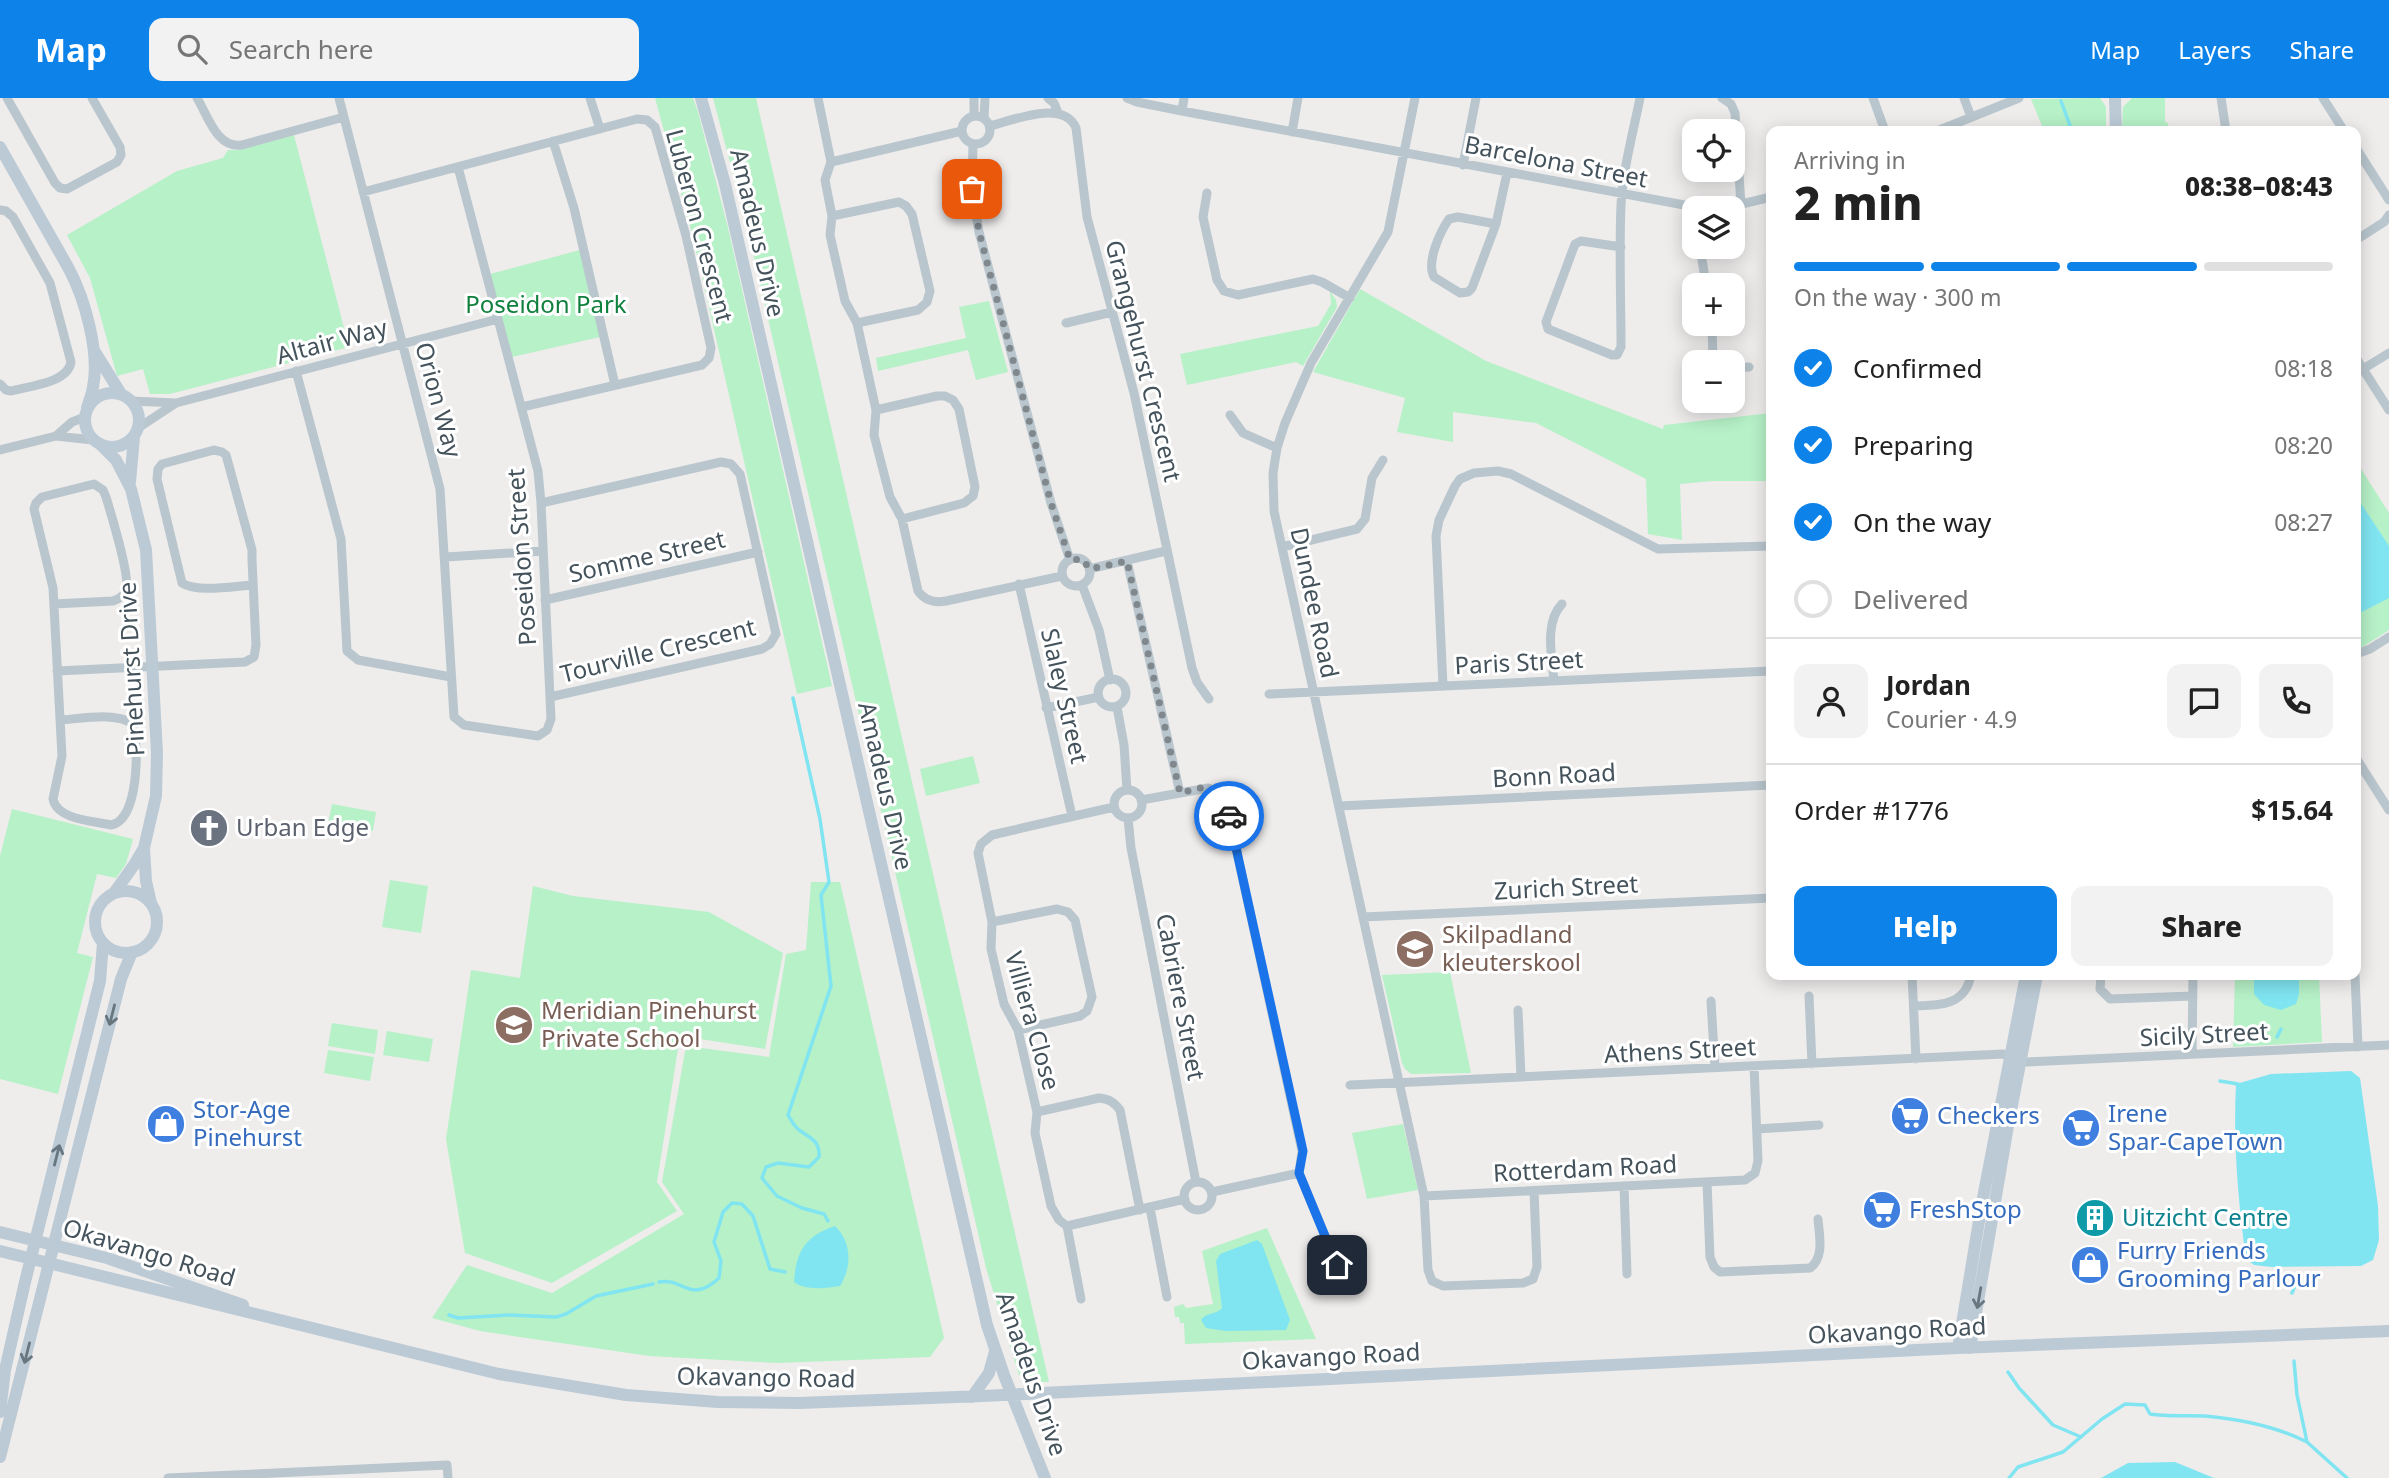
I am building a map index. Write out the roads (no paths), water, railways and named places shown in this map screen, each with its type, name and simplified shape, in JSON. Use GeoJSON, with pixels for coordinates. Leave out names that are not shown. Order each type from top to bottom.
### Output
{"type":"FeatureCollection","features":[{"type":"Feature","properties":{"kind":"street"},"geometry":{"type":"LineString","coordinates":[[7,98],[55,183],[60,188],[67,189],[117,162],[121,155],[120,147],[92,98]]}},
{"type":"Feature","properties":{"kind":"street"},"geometry":{"type":"LineString","coordinates":[[197,98],[218,135],[231,146],[344,117]]}},
{"type":"Feature","properties":{"kind":"street","name":"Orion Way"},"geometry":{"type":"LineString","coordinates":[[339,98],[439,482],[455,719]]}},
{"type":"Feature","properties":{"kind":"street"},"geometry":{"type":"LineString","coordinates":[[590,98],[600,129]]}},
{"type":"Feature","properties":{"kind":"street","name":"Amadeus Drive"},"geometry":{"type":"LineString","coordinates":[[701,98],[725,184],[967,1239],[995,1350],[1045,1478]]}},
{"type":"Feature","properties":{"kind":"street"},"geometry":{"type":"LineString","coordinates":[[818,98],[831,162],[825,180],[832,216],[830,235],[845,301],[857,323],[876,410],[874,435],[890,497],[902,519],[918,591],[928,600],[946,601],[1062,576]]}},
{"type":"Feature","properties":{"kind":"street"},"geometry":{"type":"LineString","coordinates":[[974,98],[974,116]]}},
{"type":"Feature","properties":{"kind":"street"},"geometry":{"type":"LineString","coordinates":[[974,116],[964,122],[962,131],[966,139],[973,144],[987,139],[985,98]]}},
{"type":"Feature","properties":{"kind":"street","name":"Grangehurst Crescent"},"geometry":{"type":"LineString","coordinates":[[1048,98],[1054,103],[1058,113],[1070,118],[1076,128],[1087,217],[1153,478],[1192,668],[1197,682],[1209,699]]}},
{"type":"Feature","properties":{"kind":"street","name":"Barcelona Street"},"geometry":{"type":"LineString","coordinates":[[1127,98],[1182,111],[1682,205]]}},
{"type":"Feature","properties":{"kind":"street"},"geometry":{"type":"LineString","coordinates":[[1182,111],[1184,98]]}},
{"type":"Feature","properties":{"kind":"street"},"geometry":{"type":"LineString","coordinates":[[1292,132],[1298,98]]}},
{"type":"Feature","properties":{"kind":"street","name":"Dundee Road"},"geometry":{"type":"LineString","coordinates":[[1399,1083],[1282,547],[1273,498],[1273,473],[1277,448],[1304,378],[1388,232],[1415,98]]}},
{"type":"Feature","properties":{"kind":"street"},"geometry":{"type":"LineString","coordinates":[[1463,165],[1476,98]]}},
{"type":"Feature","properties":{"kind":"street"},"geometry":{"type":"LineString","coordinates":[[1621,247],[1581,241],[1575,244],[1546,322],[1548,329],[1612,355],[1619,353],[1622,195],[1640,98]]}},
{"type":"Feature","properties":{"kind":"street"},"geometry":{"type":"LineString","coordinates":[[1722,98],[1731,104],[1735,113],[1740,196]]}},
{"type":"Feature","properties":{"kind":"street"},"geometry":{"type":"LineString","coordinates":[[1873,98],[1883,126]]}},
{"type":"Feature","properties":{"kind":"street"},"geometry":{"type":"LineString","coordinates":[[1964,98],[1971,117]]}},
{"type":"Feature","properties":{"kind":"street"},"geometry":{"type":"LineString","coordinates":[[1949,126],[2019,98]]}},
{"type":"Feature","properties":{"kind":"street"},"geometry":{"type":"LineString","coordinates":[[2115,98],[2116,126]]}},
{"type":"Feature","properties":{"kind":"street"},"geometry":{"type":"LineString","coordinates":[[2221,98],[2224,126]]}},
{"type":"Feature","properties":{"kind":"street"},"geometry":{"type":"LineString","coordinates":[[2323,98],[2341,126]]}},
{"type":"Feature","properties":{"kind":"street"},"geometry":{"type":"LineString","coordinates":[[974,116],[987,122],[1058,113]]}},
{"type":"Feature","properties":{"kind":"street","name":"Luberon Crescent"},"geometry":{"type":"LineString","coordinates":[[363,192],[640,119],[647,120],[655,127],[686,236],[711,348],[709,358],[702,365],[522,407]]}},
{"type":"Feature","properties":{"kind":"street"},"geometry":{"type":"LineString","coordinates":[[831,162],[962,131]]}},
{"type":"Feature","properties":{"kind":"street"},"geometry":{"type":"LineString","coordinates":[[553,141],[574,208],[615,386]]}},
{"type":"Feature","properties":{"kind":"street"},"geometry":{"type":"LineString","coordinates":[[973,144],[972,189],[979,232],[1051,503],[1070,560]]}},
{"type":"Feature","properties":{"kind":"street"},"geometry":{"type":"LineString","coordinates":[[0,450],[55,436],[118,447],[136,432],[137,410],[132,401],[121,394],[94,349],[73,277],[1,152]]}},
{"type":"Feature","properties":{"kind":"street"},"geometry":{"type":"LineString","coordinates":[[2361,156],[2389,200]]}},
{"type":"Feature","properties":{"kind":"street","name":"Poseidon Street"},"geometry":{"type":"LineString","coordinates":[[455,719],[464,725],[538,736],[547,730],[551,723],[538,471],[458,167]]}},
{"type":"Feature","properties":{"kind":"street"},"geometry":{"type":"LineString","coordinates":[[1496,224],[1458,217],[1449,219],[1431,264],[1434,277],[1455,291],[1468,292],[1474,283],[1496,224],[1507,173]]}},
{"type":"Feature","properties":{"kind":"street"},"geometry":{"type":"LineString","coordinates":[[1207,193],[1203,217],[1217,280],[1224,291],[1238,295],[1313,279],[1350,298]]}},
{"type":"Feature","properties":{"kind":"street"},"geometry":{"type":"LineString","coordinates":[[1745,204],[1766,198]]}},
{"type":"Feature","properties":{"kind":"street"},"geometry":{"type":"LineString","coordinates":[[832,216],[899,202],[906,206],[912,214],[930,291],[927,302],[918,310],[857,323]]}},
{"type":"Feature","properties":{"kind":"street"},"geometry":{"type":"LineString","coordinates":[[0,210],[13,217],[50,283],[71,362],[62,377],[11,391],[0,384]]}},
{"type":"Feature","properties":{"kind":"street"},"geometry":{"type":"LineString","coordinates":[[2361,237],[2384,222],[2389,215]]}},
{"type":"Feature","properties":{"kind":"street"},"geometry":{"type":"LineString","coordinates":[[1066,323],[1112,312]]}},
{"type":"Feature","properties":{"kind":"street","name":"Altair Way"},"geometry":{"type":"LineString","coordinates":[[132,401],[176,403],[498,319]]}},
{"type":"Feature","properties":{"kind":"street"},"geometry":{"type":"LineString","coordinates":[[94,349],[93,387],[85,425],[97,442]]}},
{"type":"Feature","properties":{"kind":"street"},"geometry":{"type":"LineString","coordinates":[[2363,369],[2389,353]]}},
{"type":"Feature","properties":{"kind":"street"},"geometry":{"type":"LineString","coordinates":[[2361,366],[2389,410]]}},
{"type":"Feature","properties":{"kind":"street"},"geometry":{"type":"LineString","coordinates":[[1745,367],[1749,367]]}},
{"type":"Feature","properties":{"kind":"street"},"geometry":{"type":"LineString","coordinates":[[296,371],[341,539],[347,651],[358,660],[451,677]]}},
{"type":"Feature","properties":{"kind":"street"},"geometry":{"type":"LineString","coordinates":[[55,436],[86,412],[99,396],[107,393],[121,394]]}},
{"type":"Feature","properties":{"kind":"street"},"geometry":{"type":"LineString","coordinates":[[876,410],[941,396],[953,400],[959,409],[975,487],[974,494],[964,503],[902,519]]}},
{"type":"Feature","properties":{"kind":"street","name":"Altair Way"},"geometry":{"type":"LineString","coordinates":[[136,432],[176,403]]}},
{"type":"Feature","properties":{"kind":"street"},"geometry":{"type":"LineString","coordinates":[[1230,415],[1243,433],[1277,448]]}},
{"type":"Feature","properties":{"kind":"street","name":"Pinehurst Drive"},"geometry":{"type":"LineString","coordinates":[[136,432],[130,468],[131,489],[148,558],[158,783],[144,848],[146,881],[152,905]]}},
{"type":"Feature","properties":{"kind":"street","name":"Pinehurst Drive"},"geometry":{"type":"LineString","coordinates":[[97,442],[116,460],[131,489]]}},
{"type":"Feature","properties":{"kind":"street"},"geometry":{"type":"LineString","coordinates":[[57,671],[252,660],[256,650],[252,550],[226,455],[214,450],[160,466],[157,479],[184,584],[200,588],[253,585]]}},
{"type":"Feature","properties":{"kind":"street"},"geometry":{"type":"LineString","coordinates":[[1282,547],[1357,529],[1365,519],[1372,478],[1383,460]]}},
{"type":"Feature","properties":{"kind":"street","name":"Tourville Crescent"},"geometry":{"type":"LineString","coordinates":[[541,503],[721,462],[735,466],[740,474],[775,631],[774,640],[766,647],[550,697]]}},
{"type":"Feature","properties":{"kind":"street"},"geometry":{"type":"LineString","coordinates":[[1443,686],[1436,536],[1439,520],[1455,485],[1464,476],[1498,471],[1511,474],[1663,550],[1766,545]]}},
{"type":"Feature","properties":{"kind":"street"},"geometry":{"type":"LineString","coordinates":[[54,604],[113,601],[125,593],[127,577],[105,493],[97,485],[89,484],[42,497],[34,505],[34,511],[53,588],[57,671],[62,755],[53,795],[54,806],[65,814],[111,825],[119,823],[127,813],[136,772],[131,723],[118,717],[60,720]]}},
{"type":"Feature","properties":{"kind":"street"},"geometry":{"type":"LineString","coordinates":[[445,557],[543,551]]}},
{"type":"Feature","properties":{"kind":"street"},"geometry":{"type":"LineString","coordinates":[[1090,569],[1166,551]]}},
{"type":"Feature","properties":{"kind":"street","name":"Somme Street"},"geometry":{"type":"LineString","coordinates":[[545,600],[758,552]]}},
{"type":"Feature","properties":{"kind":"street"},"geometry":{"type":"LineString","coordinates":[[1082,559],[1090,569],[1088,580],[1082,585],[1069,584],[1062,576],[1064,565],[1070,560],[1082,559]]}},
{"type":"Feature","properties":{"kind":"street"},"geometry":{"type":"LineString","coordinates":[[1127,561],[1180,793]]}},
{"type":"Feature","properties":{"kind":"street","name":"Slaley Street"},"geometry":{"type":"LineString","coordinates":[[1019,584],[1072,816]]}},
{"type":"Feature","properties":{"kind":"street"},"geometry":{"type":"LineString","coordinates":[[1082,585],[1099,630],[1110,680]]}},
{"type":"Feature","properties":{"kind":"street"},"geometry":{"type":"LineString","coordinates":[[1554,681],[1553,615],[1562,604]]}},
{"type":"Feature","properties":{"kind":"street"},"geometry":{"type":"LineString","coordinates":[[2361,652],[2389,637]]}},
{"type":"Feature","properties":{"kind":"street","name":"Paris Street"},"geometry":{"type":"LineString","coordinates":[[1269,694],[1766,671]]}},
{"type":"Feature","properties":{"kind":"street"},"geometry":{"type":"LineString","coordinates":[[1110,680],[1121,682],[1126,690],[1126,698],[1117,707],[1106,706],[1099,697],[1101,686],[1110,680]]}},
{"type":"Feature","properties":{"kind":"street"},"geometry":{"type":"LineString","coordinates":[[1046,708],[1099,697]]}},
{"type":"Feature","properties":{"kind":"street"},"geometry":{"type":"LineString","coordinates":[[1117,707],[1124,744],[1126,790]]}},
{"type":"Feature","properties":{"kind":"street"},"geometry":{"type":"LineString","coordinates":[[2361,766],[2389,810]]}},
{"type":"Feature","properties":{"kind":"street","name":"Bonn Road"},"geometry":{"type":"LineString","coordinates":[[1339,806],[1766,785]]}},
{"type":"Feature","properties":{"kind":"street"},"geometry":{"type":"LineString","coordinates":[[1141,800],[1208,788],[1220,793],[1226,802],[1303,1151],[1299,1173],[1337,1265]]}},
{"type":"Feature","properties":{"kind":"street"},"geometry":{"type":"LineString","coordinates":[[1126,790],[1136,793],[1141,800],[1139,813],[1129,818],[1121,817],[1114,807],[1118,794],[1126,790]]}},
{"type":"Feature","properties":{"kind":"street","name":"Villiera Close"},"geometry":{"type":"LineString","coordinates":[[1081,1299],[1067,1226],[1059,1220],[1051,1206],[1035,1133],[1037,1112],[1018,1030],[1004,1004],[991,949],[992,922],[979,861],[979,848],[992,835],[1114,807]]}},
{"type":"Feature","properties":{"kind":"street","name":"Cabriere Street"},"geometry":{"type":"LineString","coordinates":[[1129,818],[1131,848],[1196,1182]]}},
{"type":"Feature","properties":{"kind":"street","name":"Pinehurst Drive"},"geometry":{"type":"LineString","coordinates":[[114,893],[144,848]]}},
{"type":"Feature","properties":{"kind":"street"},"geometry":{"type":"LineString","coordinates":[[0,1412],[5,1370],[25,1282],[100,981],[103,943],[95,925],[95,915],[99,906],[114,893],[135,892],[145,897],[156,915],[154,934],[149,943],[132,952],[121,953],[103,943]]}},
{"type":"Feature","properties":{"kind":"street","name":"Zurich Street"},"geometry":{"type":"LineString","coordinates":[[1363,917],[1766,898]]}},
{"type":"Feature","properties":{"kind":"street"},"geometry":{"type":"LineString","coordinates":[[992,922],[1057,909],[1068,912],[1075,920],[1093,997],[1090,1007],[1080,1016],[1018,1030]]}},
{"type":"Feature","properties":{"kind":"street"},"geometry":{"type":"LineString","coordinates":[[0,1457],[121,979],[132,952]]}},
{"type":"Feature","properties":{"kind":"street"},"geometry":{"type":"LineString","coordinates":[[1912,980],[1916,1059]]}},
{"type":"Feature","properties":{"kind":"street"},"geometry":{"type":"LineString","coordinates":[[1914,1006],[1952,1002],[1967,988],[1969,980]]}},
{"type":"Feature","properties":{"kind":"street"},"geometry":{"type":"LineString","coordinates":[[1964,1348],[2015,1058],[2025,980]]}},
{"type":"Feature","properties":{"kind":"street"},"geometry":{"type":"LineString","coordinates":[[2015,1058],[2035,980]]}},
{"type":"Feature","properties":{"kind":"street"},"geometry":{"type":"LineString","coordinates":[[2101,980],[2100,989],[2110,999],[2193,996]]}},
{"type":"Feature","properties":{"kind":"street"},"geometry":{"type":"LineString","coordinates":[[2192,1054],[2193,980]]}},
{"type":"Feature","properties":{"kind":"street"},"geometry":{"type":"LineString","coordinates":[[2355,980],[2358,1046]]}},
{"type":"Feature","properties":{"kind":"street"},"geometry":{"type":"LineString","coordinates":[[1809,996],[1812,1064]]}},
{"type":"Feature","properties":{"kind":"street"},"geometry":{"type":"LineString","coordinates":[[1712,1000],[1715,1068]]}},
{"type":"Feature","properties":{"kind":"street"},"geometry":{"type":"LineString","coordinates":[[1518,1010],[1521,1077]]}},
{"type":"Feature","properties":{"kind":"street","name":"Sicily Street"},"geometry":{"type":"LineString","coordinates":[[2015,1058],[2026,1062],[2389,1045]]}},
{"type":"Feature","properties":{"kind":"street","name":"Athens Street"},"geometry":{"type":"LineString","coordinates":[[1350,1085],[2003,1054],[2015,1058]]}},
{"type":"Feature","properties":{"kind":"street","name":"Rotterdam Road"},"geometry":{"type":"LineString","coordinates":[[1424,1196],[1741,1181],[1752,1176],[1758,1161],[1754,1066]]}},
{"type":"Feature","properties":{"kind":"street"},"geometry":{"type":"LineString","coordinates":[[1399,1083],[1424,1196],[1429,1275],[1435,1284],[1523,1283],[1533,1279],[1537,1271],[1534,1191]]}},
{"type":"Feature","properties":{"kind":"street"},"geometry":{"type":"LineString","coordinates":[[1037,1112],[1099,1098],[1116,1104],[1167,1297]]}},
{"type":"Feature","properties":{"kind":"street"},"geometry":{"type":"LineString","coordinates":[[1756,1129],[1819,1125]]}},
{"type":"Feature","properties":{"kind":"street"},"geometry":{"type":"LineString","coordinates":[[1212,1192],[1299,1173]]}},
{"type":"Feature","properties":{"kind":"street"},"geometry":{"type":"LineString","coordinates":[[1196,1182],[1206,1184],[1212,1192],[1211,1201],[1202,1209],[1191,1208],[1185,1199],[1186,1188],[1196,1182]]}},
{"type":"Feature","properties":{"kind":"street"},"geometry":{"type":"LineString","coordinates":[[1707,1182],[1710,1257],[1714,1267],[1720,1272],[1807,1269],[1813,1266],[1820,1254],[1818,1219]]}},
{"type":"Feature","properties":{"kind":"street"},"geometry":{"type":"LineString","coordinates":[[1624,1186],[1627,1274]]}},
{"type":"Feature","properties":{"kind":"street"},"geometry":{"type":"LineString","coordinates":[[1067,1226],[1185,1199]]}},
{"type":"Feature","properties":{"kind":"street","name":"Okavango Road"},"geometry":{"type":"LineString","coordinates":[[0,1232],[107,1258],[223,1297],[283,1321]]}},
{"type":"Feature","properties":{"kind":"street","name":"Okavango Road"},"geometry":{"type":"LineString","coordinates":[[0,1251],[499,1374],[626,1395],[718,1402],[785,1403],[972,1397],[1964,1348],[2389,1331]]}},
{"type":"Feature","properties":{"kind":"street"},"geometry":{"type":"LineString","coordinates":[[972,1397],[989,1373],[995,1350]]}},
{"type":"Feature","properties":{"kind":"street"},"geometry":{"type":"LineString","coordinates":[[168,1478],[336,1474],[447,1465],[448,1478]]}},
{"type":"Feature","properties":{"kind":"water"},"geometry":{"type":"Polygon","coordinates":[[[2361,504],[2389,546],[2389,598],[2361,612],[2361,504]]]}},
{"type":"Feature","properties":{"kind":"water"},"geometry":{"type":"Polygon","coordinates":[[[2254,980],[2299,980],[2296,1004],[2281,1010],[2264,1005],[2254,994],[2254,980]]]}},
{"type":"Feature","properties":{"kind":"water"},"geometry":{"type":"Polygon","coordinates":[[[2351,1071],[2360,1078],[2378,1206],[2379,1240],[2373,1260],[2361,1266],[2254,1265],[2246,1259],[2241,1215],[2236,1150],[2236,1084],[2271,1074],[2351,1071]]]}},
{"type":"Feature","properties":{"kind":"water"},"geometry":{"type":"Polygon","coordinates":[[[835,1226],[845,1239],[848,1255],[847,1271],[840,1286],[810,1288],[794,1282],[797,1262],[804,1246],[816,1235],[835,1226]]]}},
{"type":"Feature","properties":{"kind":"water"},"geometry":{"type":"Polygon","coordinates":[[[1257,1240],[1262,1244],[1290,1320],[1286,1330],[1226,1331],[1206,1328],[1201,1320],[1222,1308],[1216,1261],[1220,1254],[1257,1240]]]}},
{"type":"Feature","properties":{"kind":"water"},"geometry":{"type":"Polygon","coordinates":[[[2175,1462],[2214,1478],[2101,1478],[2128,1463],[2175,1462]]]}},
{"type":"Feature","properties":{"kind":"waterway"},"geometry":{"type":"LineString","coordinates":[[2061,101],[2070,126]]}},
{"type":"Feature","properties":{"kind":"waterway"},"geometry":{"type":"LineString","coordinates":[[793,698],[820,819],[829,882],[821,895],[831,986],[788,1115],[797,1128],[816,1143],[819,1157],[809,1167],[778,1163],[766,1167],[762,1178],[777,1196],[802,1208],[824,1214],[828,1221]]}},
{"type":"Feature","properties":{"kind":"waterway"},"geometry":{"type":"LineString","coordinates":[[2277,1037],[2281,1029]]}},
{"type":"Feature","properties":{"kind":"waterway"},"geometry":{"type":"LineString","coordinates":[[2220,1081],[2238,1084]]}},
{"type":"Feature","properties":{"kind":"waterway"},"geometry":{"type":"LineString","coordinates":[[659,1282],[674,1283],[694,1290],[709,1286],[719,1278],[721,1261],[714,1242],[723,1212],[732,1203],[742,1204],[753,1216],[770,1269],[785,1272]]}},
{"type":"Feature","properties":{"kind":"waterway"},"geometry":{"type":"LineString","coordinates":[[2292,1293],[2296,1283]]}},
{"type":"Feature","properties":{"kind":"waterway"},"geometry":{"type":"LineString","coordinates":[[449,1315],[458,1318],[509,1315],[556,1317],[596,1296],[653,1284]]}},
{"type":"Feature","properties":{"kind":"waterway"},"geometry":{"type":"LineString","coordinates":[[2294,1361],[2297,1395],[2307,1442],[2347,1478]]}},
{"type":"Feature","properties":{"kind":"waterway"},"geometry":{"type":"LineString","coordinates":[[2008,1372],[2053,1425],[2081,1437]]}},
{"type":"Feature","properties":{"kind":"waterway"},"geometry":{"type":"LineString","coordinates":[[2009,1478],[2018,1467],[2063,1452],[2102,1419],[2125,1404],[2145,1405],[2150,1414],[2205,1416],[2244,1422],[2271,1428],[2307,1442]]}},
{"type":"Feature","properties":{"kind":"place","name":"Urban Edge"},"geometry":{"type":"Point","coordinates":[209,828]}},
{"type":"Feature","properties":{"kind":"place","name":"Skilpadland kleuterskool"},"geometry":{"type":"Point","coordinates":[1415,949]}},
{"type":"Feature","properties":{"kind":"place","name":"Meridian Pinehurst Private School"},"geometry":{"type":"Point","coordinates":[514,1025]}},
{"type":"Feature","properties":{"kind":"place","name":"Checkers"},"geometry":{"type":"Point","coordinates":[1910,1116]}},
{"type":"Feature","properties":{"kind":"place","name":"Stor-Age Pinehurst"},"geometry":{"type":"Point","coordinates":[166,1124]}},
{"type":"Feature","properties":{"kind":"place","name":"Irene Spar-CapeTown"},"geometry":{"type":"Point","coordinates":[2081,1128]}},
{"type":"Feature","properties":{"kind":"place","name":"FreshStop"},"geometry":{"type":"Point","coordinates":[1882,1210]}},
{"type":"Feature","properties":{"kind":"place","name":"Uitzicht Centre"},"geometry":{"type":"Point","coordinates":[2095,1218]}},
{"type":"Feature","properties":{"kind":"place","name":"Furry Friends Grooming Parlour"},"geometry":{"type":"Point","coordinates":[2090,1265]}},
{"type":"Feature","properties":{"kind":"park label","name":"Poseidon Park"},"geometry":{"type":"Point","coordinates":[546,305]}}]}
